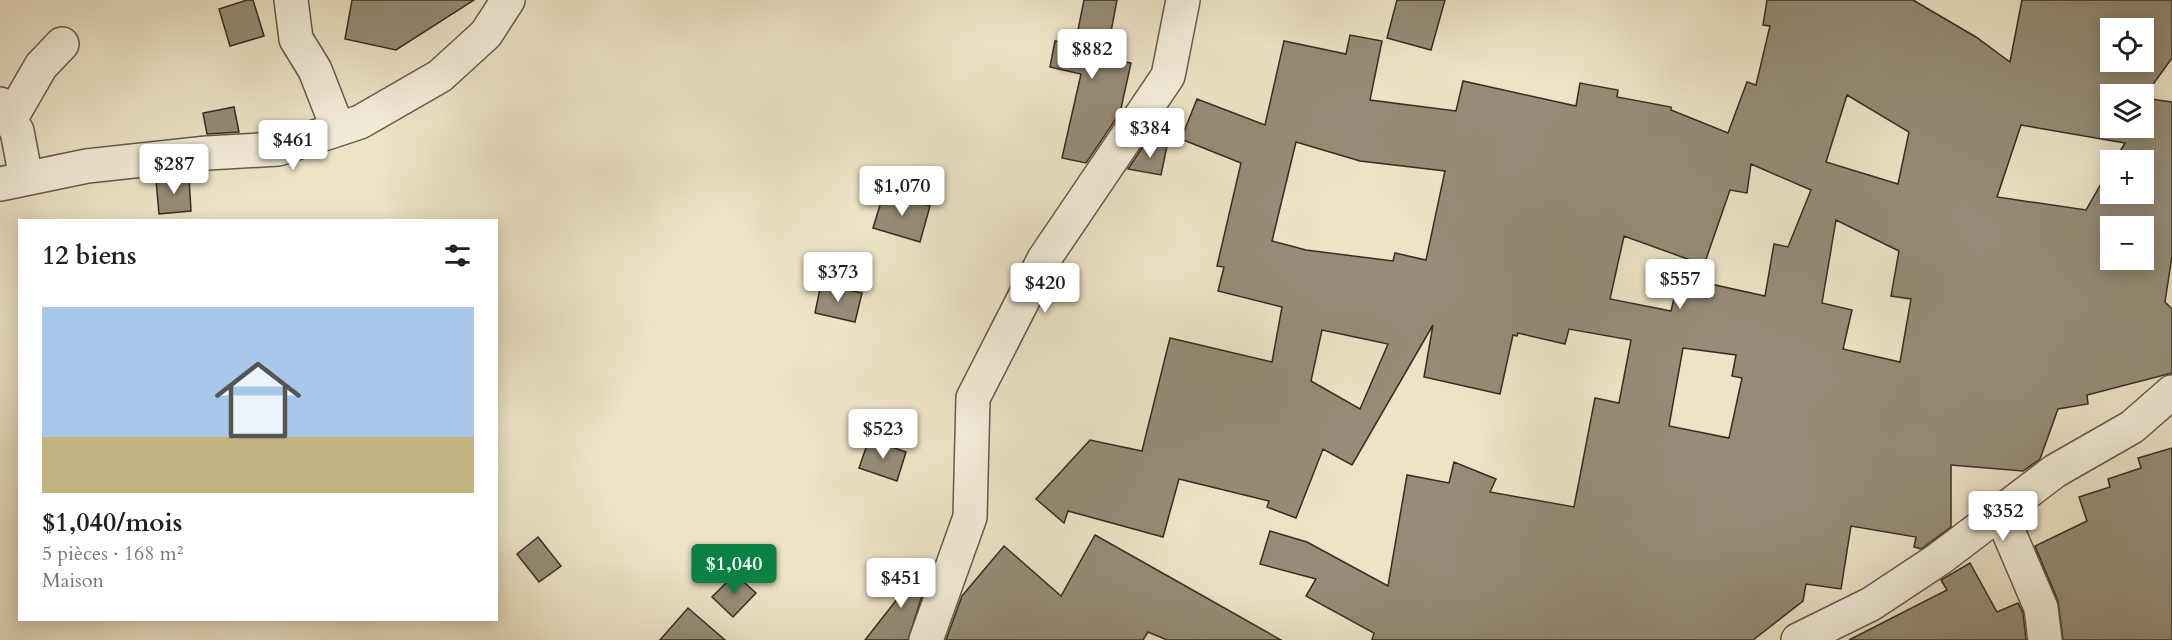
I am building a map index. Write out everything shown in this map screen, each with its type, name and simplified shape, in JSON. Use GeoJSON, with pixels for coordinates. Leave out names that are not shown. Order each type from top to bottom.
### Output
{"type":"FeatureCollection","features":[{"type":"Feature","properties":{"kind":"street"},"geometry":{"type":"LineString","coordinates":[[291,0],[296,39],[315,70],[338,129]]}},
{"type":"Feature","properties":{"kind":"street"},"geometry":{"type":"LineString","coordinates":[[62,44],[5,111],[17,131],[13,181],[87,166],[207,153],[278,149],[360,122],[440,76],[486,34],[508,0]]}},
{"type":"Feature","properties":{"kind":"street"},"geometry":{"type":"LineString","coordinates":[[926,640],[970,517],[973,398],[1044,259],[1168,76],[1183,0]]}},
{"type":"Feature","properties":{"kind":"street"},"geometry":{"type":"LineString","coordinates":[[1798,640],[1871,604],[1939,559],[2055,471],[2132,427],[2172,392]]}},
{"type":"Feature","properties":{"kind":"street"},"geometry":{"type":"LineString","coordinates":[[2000,512],[2041,608],[2045,640]]}},
{"type":"Feature","properties":{"kind":"building"},"geometry":{"type":"Polygon","coordinates":[[[253,0],[264,36],[230,46],[219,9],[253,0]]]}},
{"type":"Feature","properties":{"kind":"building"},"geometry":{"type":"Polygon","coordinates":[[[352,0],[474,0],[396,50],[345,39],[352,0]]]}},
{"type":"Feature","properties":{"kind":"building"},"geometry":{"type":"Polygon","coordinates":[[[1084,0],[1117,0],[1106,58],[1131,63],[1120,113],[1086,163],[1062,158],[1081,74],[1050,67],[1055,41],[1075,45],[1084,0]]]}},
{"type":"Feature","properties":{"kind":"building"},"geometry":{"type":"Polygon","coordinates":[[[1397,0],[1445,0],[1431,50],[1387,38],[1397,0]]]}},
{"type":"Feature","properties":{"kind":"building"},"geometry":{"type":"Polygon","coordinates":[[[1767,0],[1913,0],[1976,37],[2010,62],[2022,0],[2172,0],[2172,58],[2153,84],[2100,84],[2100,138],[2154,138],[2154,99],[2172,102],[2172,256],[2165,302],[2172,309],[2172,373],[2087,395],[2088,404],[2058,409],[2040,459],[2023,471],[1951,465],[1951,527],[1921,549],[1914,547],[1916,537],[1851,526],[1841,589],[1806,584],[1803,601],[1753,640],[1372,640],[1374,633],[1306,596],[1316,579],[1260,564],[1270,531],[1307,542],[1388,586],[1407,475],[1449,483],[1454,462],[1496,479],[1490,492],[1574,507],[1595,398],[1619,403],[1631,340],[1569,329],[1565,344],[1518,333],[1517,336],[1513,335],[1500,394],[1424,377],[1433,325],[1352,465],[1323,449],[1296,518],[1267,507],[1269,501],[1179,479],[1163,537],[1068,511],[1064,523],[1036,499],[1090,440],[1142,451],[1170,338],[1272,362],[1282,307],[1218,291],[1224,267],[1217,266],[1241,163],[1181,139],[1197,99],[1265,125],[1284,41],[1346,54],[1350,35],[1382,41],[1370,100],[1456,111],[1463,81],[1576,106],[1580,83],[1618,90],[1617,97],[1671,107],[1671,110],[1728,133],[1747,82],[1756,85],[1770,26],[1763,25],[1767,0]],[[1847,95],[1826,162],[1898,184],[1909,132],[1847,95]],[[2021,125],[1997,197],[2086,210],[2100,186],[2100,204],[2154,204],[2154,150],[2121,150],[2125,143],[2021,125]],[[1296,142],[1272,241],[1306,250],[1393,261],[1395,253],[1426,260],[1445,171],[1360,161],[1296,142]],[[1751,164],[1747,193],[1730,190],[1704,265],[1624,236],[1610,299],[1671,311],[1679,277],[1765,296],[1774,244],[1788,247],[1811,190],[1751,164]],[[1836,220],[1822,303],[1852,310],[1843,349],[1900,362],[1911,299],[1891,296],[1899,251],[1836,220]],[[1322,330],[1311,381],[1360,409],[1388,344],[1322,330]],[[1683,348],[1669,426],[1729,438],[1742,378],[1732,376],[1736,355],[1683,348]]]}},
{"type":"Feature","properties":{"kind":"building"},"geometry":{"type":"Polygon","coordinates":[[[234,107],[239,132],[207,134],[203,113],[234,107]]]}},
{"type":"Feature","properties":{"kind":"building"},"geometry":{"type":"Polygon","coordinates":[[[1146,142],[1167,146],[1161,175],[1128,169],[1146,142]]]}},
{"type":"Feature","properties":{"kind":"building"},"geometry":{"type":"Polygon","coordinates":[[[189,177],[191,211],[159,214],[156,180],[189,177]]]}},
{"type":"Feature","properties":{"kind":"building"},"geometry":{"type":"Polygon","coordinates":[[[884,192],[930,206],[920,242],[873,228],[884,192]]]}},
{"type":"Feature","properties":{"kind":"building"},"geometry":{"type":"Polygon","coordinates":[[[821,284],[862,293],[855,322],[815,313],[821,284]]]}},
{"type":"Feature","properties":{"kind":"building"},"geometry":{"type":"Polygon","coordinates":[[[869,439],[906,452],[897,481],[859,468],[869,439]]]}},
{"type":"Feature","properties":{"kind":"building"},"geometry":{"type":"Polygon","coordinates":[[[2172,448],[2172,640],[2063,640],[2058,601],[2035,546],[2087,521],[2079,497],[2110,487],[2108,479],[2141,468],[2138,458],[2172,448]]]}},
{"type":"Feature","properties":{"kind":"building"},"geometry":{"type":"Polygon","coordinates":[[[1095,535],[1281,640],[1167,640],[1148,632],[1143,640],[946,640],[962,596],[1004,546],[1061,596],[1095,535]]]}},
{"type":"Feature","properties":{"kind":"building"},"geometry":{"type":"Polygon","coordinates":[[[538,537],[561,566],[539,582],[517,554],[538,537]]]}},
{"type":"Feature","properties":{"kind":"building"},"geometry":{"type":"Polygon","coordinates":[[[1970,563],[1997,612],[2018,603],[2023,613],[2026,640],[1849,640],[1947,590],[1941,580],[1970,563]]]}},
{"type":"Feature","properties":{"kind":"building"},"geometry":{"type":"Polygon","coordinates":[[[903,569],[927,580],[908,640],[865,640],[898,598],[890,595],[903,569]]]}},
{"type":"Feature","properties":{"kind":"building"},"geometry":{"type":"Polygon","coordinates":[[[735,574],[756,593],[733,617],[712,597],[735,574]]]}},
{"type":"Feature","properties":{"kind":"building"},"geometry":{"type":"Polygon","coordinates":[[[688,608],[725,640],[660,640],[688,608]]]}}]}
